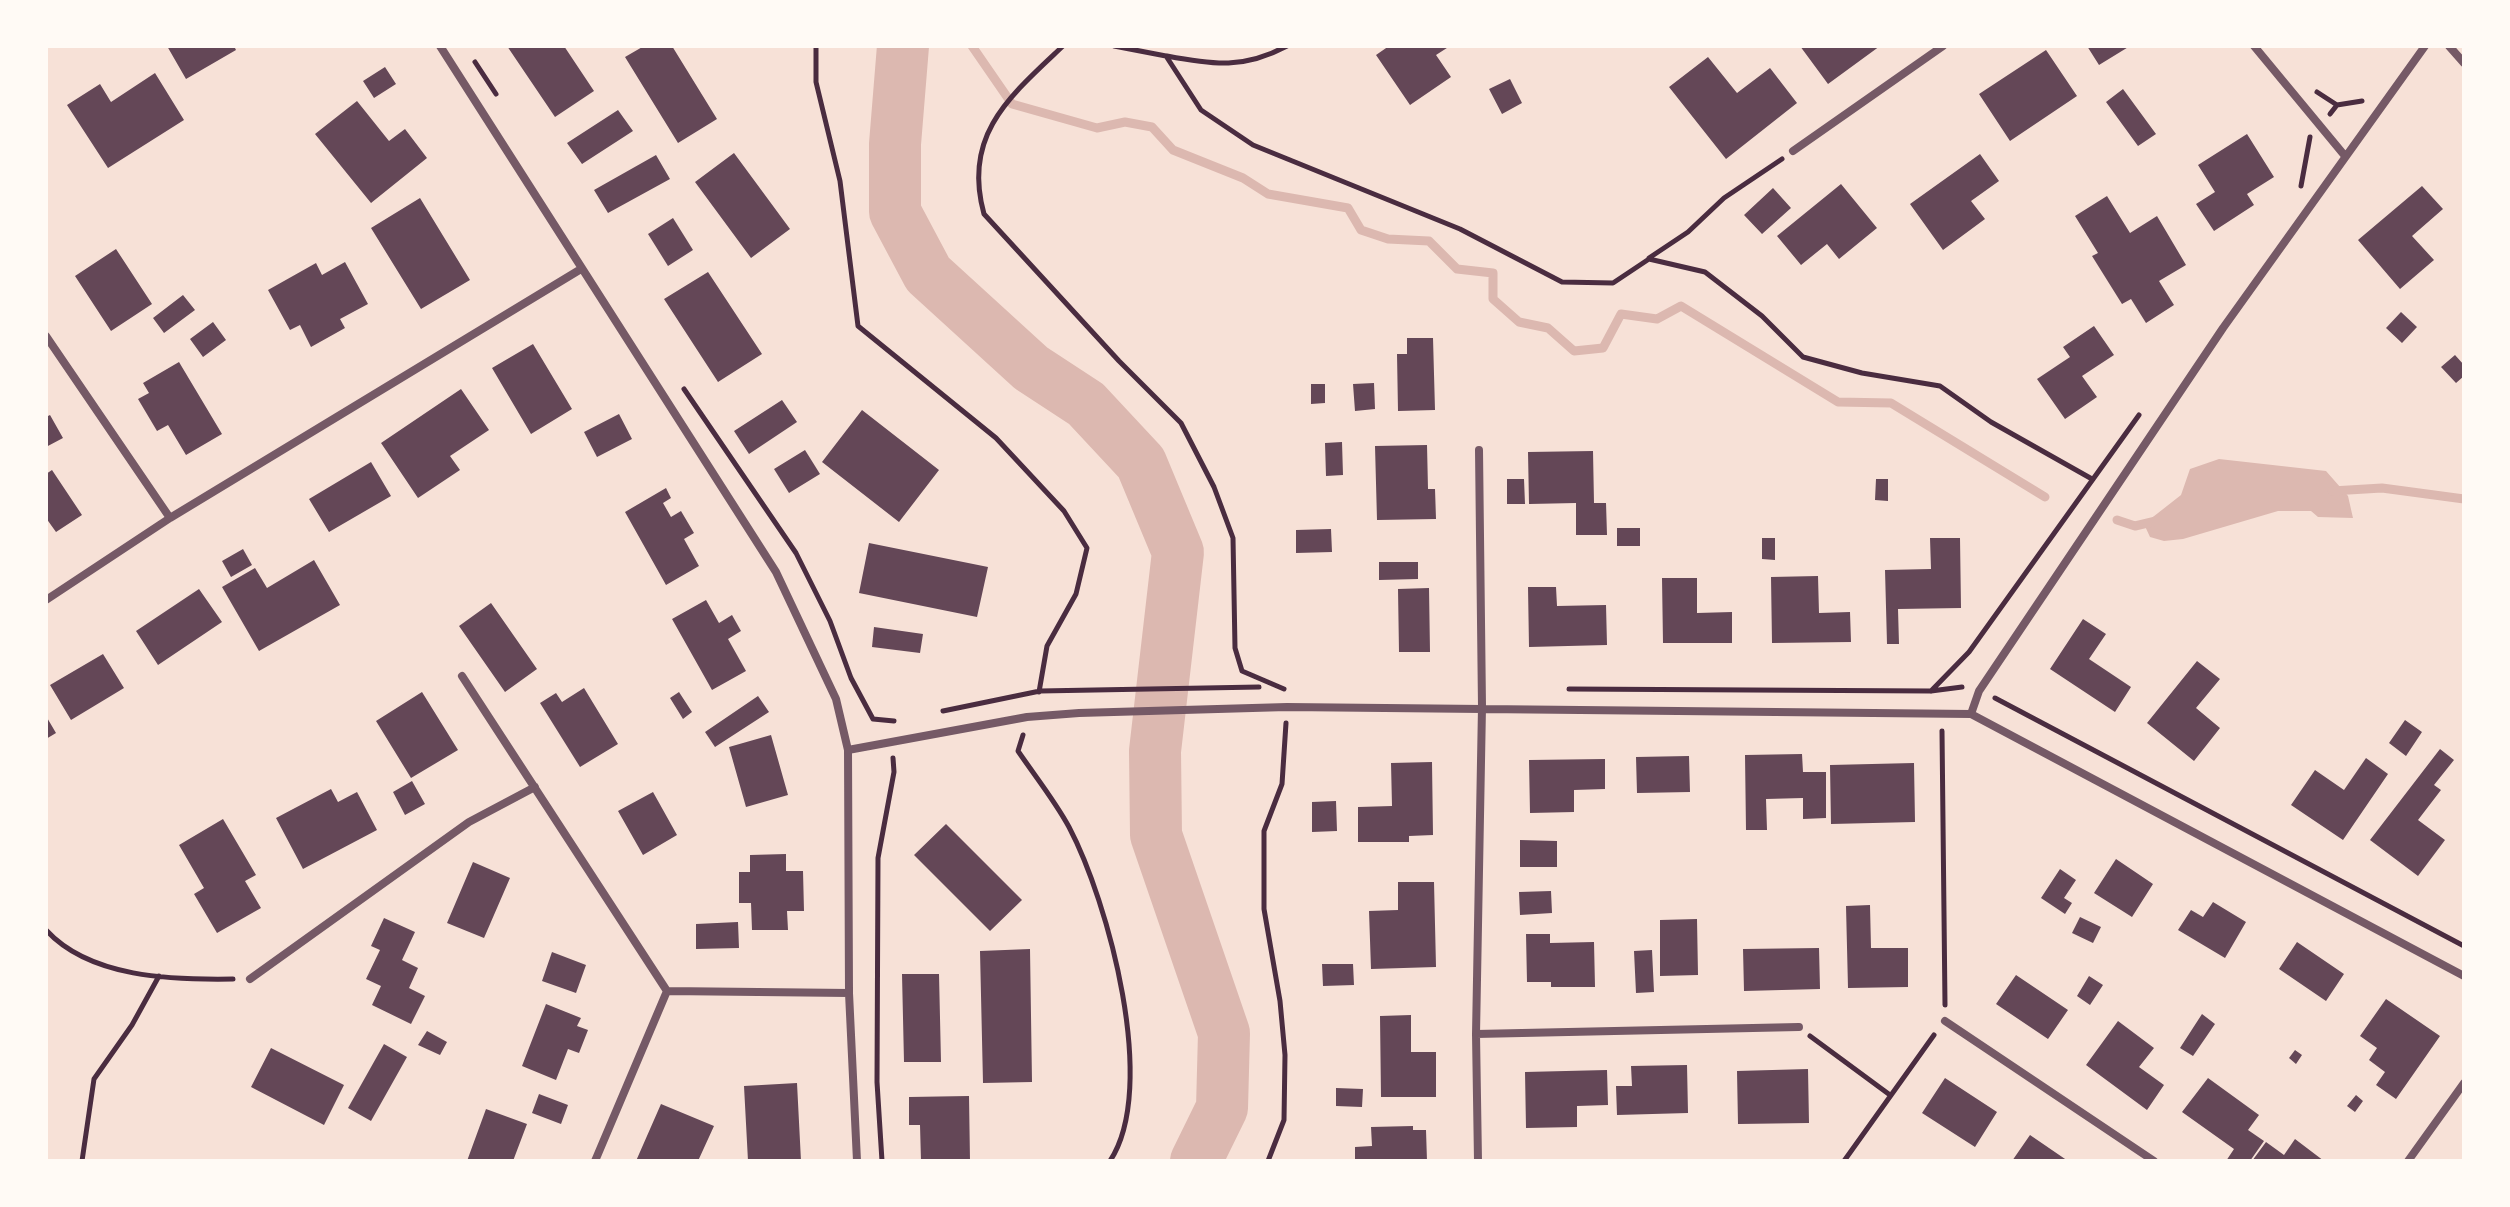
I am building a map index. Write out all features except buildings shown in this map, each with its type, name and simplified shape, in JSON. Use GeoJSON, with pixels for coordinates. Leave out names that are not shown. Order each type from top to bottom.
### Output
{"type":"FeatureCollection","features":[{"type":"Feature","properties":{"kind":"street"},"geometry":{"type":"LineString","coordinates":[[440,46],[776,572],[836,699],[848,750],[849,993],[857,1161]]}},
{"type":"Feature","properties":{"kind":"street"},"geometry":{"type":"LineString","coordinates":[[1793,151],[1943,46]]}},
{"type":"Feature","properties":{"kind":"street"},"geometry":{"type":"LineString","coordinates":[[2254,46],[2345,156]]}},
{"type":"Feature","properties":{"kind":"street"},"geometry":{"type":"LineString","coordinates":[[1971,714],[1979,691],[2129,465],[2425,46]]}},
{"type":"Feature","properties":{"kind":"street"},"geometry":{"type":"LineString","coordinates":[[2449,46],[2464,63]]}},
{"type":"Feature","properties":{"kind":"street"},"geometry":{"type":"LineString","coordinates":[[46,600],[170,518],[581,269]]}},
{"type":"Feature","properties":{"kind":"street"},"geometry":{"type":"LineString","coordinates":[[46,336],[170,518]]}},
{"type":"Feature","properties":{"kind":"street"},"geometry":{"type":"LineString","coordinates":[[1478,1161],[1476,1034],[1482,707],[1479,450]]}},
{"type":"Feature","properties":{"kind":"street"},"geometry":{"type":"LineString","coordinates":[[462,676],[667,991]]}},
{"type":"Feature","properties":{"kind":"street"},"geometry":{"type":"LineString","coordinates":[[848,750],[1027,717],[1079,713],[1287,707],[1482,707],[1971,714],[2464,976]]}},
{"type":"Feature","properties":{"kind":"street"},"geometry":{"type":"LineString","coordinates":[[250,979],[469,822],[535,787]]}},
{"type":"Feature","properties":{"kind":"street"},"geometry":{"type":"LineString","coordinates":[[667,991],[849,993]]}},
{"type":"Feature","properties":{"kind":"street"},"geometry":{"type":"LineString","coordinates":[[595,1161],[667,991]]}},
{"type":"Feature","properties":{"kind":"street"},"geometry":{"type":"LineString","coordinates":[[1945,1021],[2154,1161]]}},
{"type":"Feature","properties":{"kind":"street"},"geometry":{"type":"LineString","coordinates":[[1476,1034],[1799,1027]]}},
{"type":"Feature","properties":{"kind":"street"},"geometry":{"type":"LineString","coordinates":[[2408,1161],[2464,1083]]}},
{"type":"Feature","properties":{"kind":"path"},"geometry":{"type":"LineString","coordinates":[[816,46],[816,82],[840,181],[858,326],[996,438],[1064,511],[1087,548],[1076,594],[1047,646],[1040,691],[1027,717],[1018,751],[1069,828],[1102,911],[1124,1000],[1132,1089],[1110,1161]]}},
{"type":"Feature","properties":{"kind":"path"},"geometry":{"type":"LineString","coordinates":[[1063,46],[1003,107],[980,147],[977,187],[984,214],[1181,423],[1214,487],[1233,538],[1235,648],[1242,671],[1284,689],[1287,707],[1282,784],[1264,831],[1264,909],[1280,1001],[1285,1055],[1284,1120],[1268,1161]]}},
{"type":"Feature","properties":{"kind":"path"},"geometry":{"type":"LineString","coordinates":[[1114,46],[1204,63],[1245,64],[1287,46]]}},
{"type":"Feature","properties":{"kind":"path"},"geometry":{"type":"LineString","coordinates":[[1166,56],[1201,110],[1253,145],[1460,229],[1562,282],[1613,283],[1688,232],[1724,198],[1793,151]]}},
{"type":"Feature","properties":{"kind":"path"},"geometry":{"type":"LineString","coordinates":[[2300,194],[2307,142],[2337,105],[2358,103],[2367,98]]}},
{"type":"Feature","properties":{"kind":"path"},"geometry":{"type":"LineString","coordinates":[[1649,259],[1705,272],[1762,316],[1803,357],[1862,373],[1940,386],[1991,422],[2092,479]]}},
{"type":"Feature","properties":{"kind":"path"},"geometry":{"type":"LineString","coordinates":[[1931,691],[1969,652],[2143,410]]}},
{"type":"Feature","properties":{"kind":"path"},"geometry":{"type":"LineString","coordinates":[[935,713],[1040,691],[1295,687]]}},
{"type":"Feature","properties":{"kind":"path"},"geometry":{"type":"LineString","coordinates":[[1559,689],[1931,691],[1963,687],[1979,691],[2464,946]]}},
{"type":"Feature","properties":{"kind":"path"},"geometry":{"type":"LineString","coordinates":[[1844,1161],[1945,1021],[1944,738],[1931,691]]}},
{"type":"Feature","properties":{"kind":"path"},"geometry":{"type":"LineString","coordinates":[[882,1161],[877,1082],[878,858],[894,772],[891,722],[906,719]]}},
{"type":"Feature","properties":{"kind":"path"},"geometry":{"type":"LineString","coordinates":[[46,930],[59,944],[114,968],[180,980],[250,979]]}},
{"type":"Feature","properties":{"kind":"path"},"geometry":{"type":"LineString","coordinates":[[82,1161],[94,1079],[132,1025],[159,976]]}},
{"type":"Feature","properties":{"kind":"path"},"geometry":{"type":"LineString","coordinates":[[1799,1027],[1890,1095]]}},
{"type":"Feature","properties":{"kind":"shaded area"},"geometry":{"type":"Polygon","coordinates":[[[2219,459],[2326,471],[2348,496],[2353,518],[2318,517],[2311,511],[2278,511],[2183,539],[2164,541],[2150,537],[2144,524],[2181,495],[2190,469],[2219,459]]]}},
{"type":"Feature","properties":{"kind":"waterway"},"geometry":{"type":"LineString","coordinates":[[903,46],[895,144],[895,212],[928,274],[1031,368],[1086,404],[1141,463],[1178,552],[1155,751],[1156,835],[1224,1033],[1222,1108],[1196,1161]]}},
{"type":"Feature","properties":{"kind":"waterway"},"geometry":{"type":"LineString","coordinates":[[972,46],[1012,104],[1097,128],[1125,122],[1152,127],[1173,150],[1243,178],[1268,194],[1348,208],[1361,230],[1388,239],[1429,241],[1457,269],[1493,273],[1493,299],[1519,322],[1548,328],[1574,351],[1603,348],[1621,314],[1657,319],[1681,306],[1838,402],[1891,403],[2045,497]]}},
{"type":"Feature","properties":{"kind":"waterway"},"geometry":{"type":"LineString","coordinates":[[2332,491],[2382,488],[2464,499]]}},
{"type":"Feature","properties":{"kind":"waterway"},"geometry":{"type":"LineString","coordinates":[[2117,520],[2135,526],[2156,521]]}}]}
